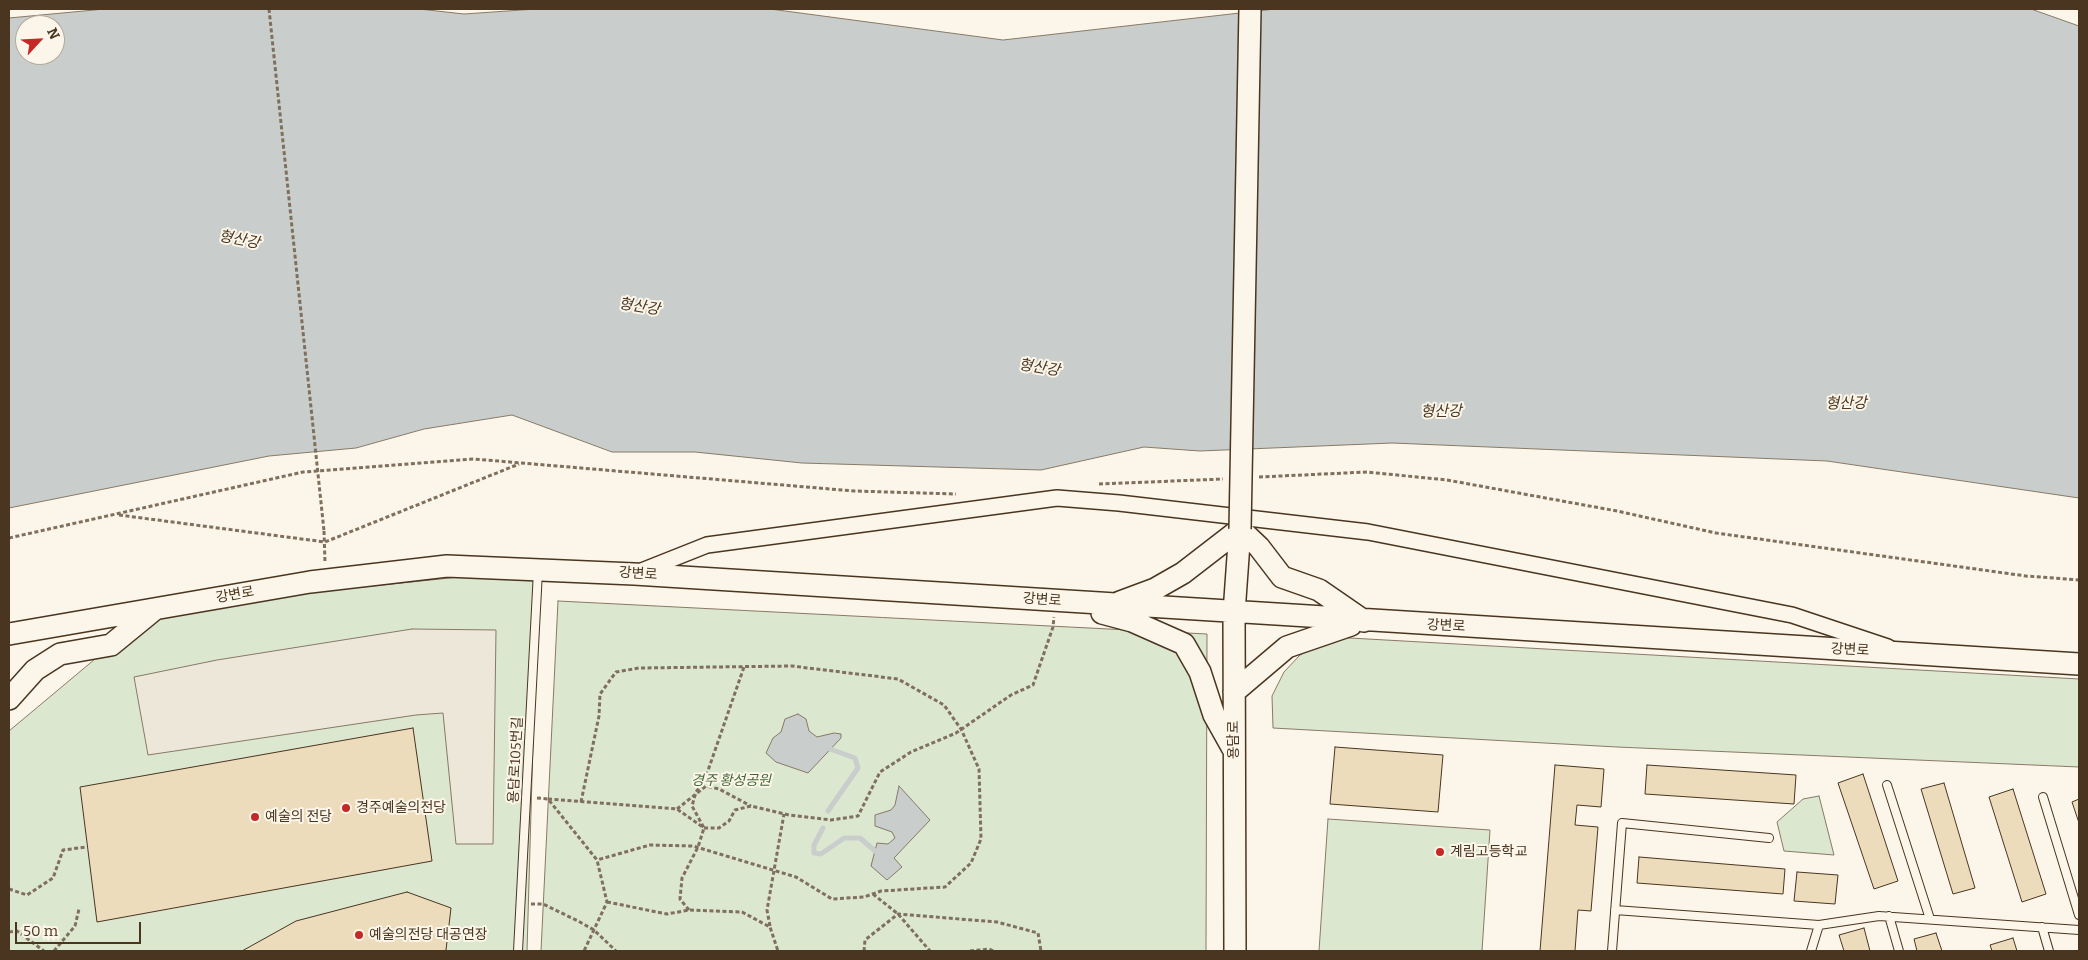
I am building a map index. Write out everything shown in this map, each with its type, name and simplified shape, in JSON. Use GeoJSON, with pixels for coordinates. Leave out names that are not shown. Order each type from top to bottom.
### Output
{"type":"FeatureCollection","features":[{"type":"Feature","properties":{"kind":"street","name":"용담로"},"geometry":{"type":"LineString","coordinates":[[1235,951],[1234,613],[1240,529],[1250,9]]}},
{"type":"Feature","properties":{"kind":"street"},"geometry":{"type":"LineString","coordinates":[[634,574],[707,545],[1057,498],[1119,503],[1368,532],[1792,615],[1908,654]]}},
{"type":"Feature","properties":{"kind":"street"},"geometry":{"type":"LineString","coordinates":[[1112,605],[1155,589],[1183,573],[1240,529],[1282,577],[1319,590],[1364,621]]}},
{"type":"Feature","properties":{"kind":"street","name":"강변로"},"geometry":{"type":"LineString","coordinates":[[9,634],[326,580],[448,566],[634,574],[1234,613],[2079,664]]}},
{"type":"Feature","properties":{"kind":"street"},"geometry":{"type":"LineString","coordinates":[[1059,601],[1132,621],[1184,644],[1200,672],[1214,715],[1234,752]]}},
{"type":"Feature","properties":{"kind":"street"},"geometry":{"type":"LineString","coordinates":[[9,699],[35,670],[60,654],[111,645],[156,608]]}},
{"type":"Feature","properties":{"kind":"street"},"geometry":{"type":"LineString","coordinates":[[1234,692],[1287,647],[1364,621]]}},
{"type":"Feature","properties":{"kind":"lane","name":"용담로105번길"},"geometry":{"type":"LineString","coordinates":[[518,951],[538,569]]}},
{"type":"Feature","properties":{"kind":"lane"},"geometry":{"type":"LineString","coordinates":[[1886,785],[1930,919]]}},
{"type":"Feature","properties":{"kind":"lane"},"geometry":{"type":"LineString","coordinates":[[2043,797],[2079,915]]}},
{"type":"Feature","properties":{"kind":"lane"},"geometry":{"type":"LineString","coordinates":[[1612,951],[1622,823],[1769,838]]}},
{"type":"Feature","properties":{"kind":"lane"},"geometry":{"type":"LineString","coordinates":[[1615,910],[1819,925],[1889,916],[2079,930]]}},
{"type":"Feature","properties":{"kind":"lane"},"geometry":{"type":"LineString","coordinates":[[1889,916],[1899,951]]}},
{"type":"Feature","properties":{"kind":"lane"},"geometry":{"type":"LineString","coordinates":[[1811,951],[1819,925]]}},
{"type":"Feature","properties":{"kind":"lane"},"geometry":{"type":"LineString","coordinates":[[2042,927],[2049,951]]}},
{"type":"Feature","properties":{"kind":"path"},"geometry":{"type":"LineString","coordinates":[[269,9],[324,531],[326,580]]}},
{"type":"Feature","properties":{"kind":"path"},"geometry":{"type":"LineString","coordinates":[[116,515],[325,542],[521,463]]}},
{"type":"Feature","properties":{"kind":"path"},"geometry":{"type":"LineString","coordinates":[[690,910],[680,899],[682,878],[698,847],[704,828],[692,806],[696,792],[706,786],[719,789],[752,806],[784,814],[831,820],[858,816],[880,772],[911,752],[961,729],[1011,695],[1033,685],[1053,626],[1059,601]]}},
{"type":"Feature","properties":{"kind":"path"},"geometry":{"type":"LineString","coordinates":[[581,802],[599,716],[600,694],[616,672],[639,668],[792,666],[898,679],[944,705],[961,729],[979,770],[981,839],[971,863],[945,887],[881,890],[864,896],[832,899],[796,877],[773,868],[698,847],[650,845],[597,860]]}},
{"type":"Feature","properties":{"kind":"path"},"geometry":{"type":"LineString","coordinates":[[677,809],[704,782],[744,667]]}},
{"type":"Feature","properties":{"kind":"path"},"geometry":{"type":"LineString","coordinates":[[526,797],[677,809],[704,828],[719,828],[729,821],[735,810],[752,806]]}},
{"type":"Feature","properties":{"kind":"path"},"geometry":{"type":"LineString","coordinates":[[548,799],[597,860],[607,902],[584,951]]}},
{"type":"Feature","properties":{"kind":"path"},"geometry":{"type":"LineString","coordinates":[[778,951],[770,927],[767,910],[784,814]]}},
{"type":"Feature","properties":{"kind":"path"},"geometry":{"type":"LineString","coordinates":[[9,889],[27,895],[53,878],[63,850],[88,847]]}},
{"type":"Feature","properties":{"kind":"path"},"geometry":{"type":"LineString","coordinates":[[873,894],[898,914],[930,951]]}},
{"type":"Feature","properties":{"kind":"path"},"geometry":{"type":"LineString","coordinates":[[607,902],[666,914],[690,910],[742,912],[770,927]]}},
{"type":"Feature","properties":{"kind":"path"},"geometry":{"type":"LineString","coordinates":[[521,903],[543,904],[594,930],[616,951]]}},
{"type":"Feature","properties":{"kind":"path"},"geometry":{"type":"LineString","coordinates":[[54,951],[76,926],[79,909]]}},
{"type":"Feature","properties":{"kind":"path"},"geometry":{"type":"LineString","coordinates":[[864,951],[865,940],[898,914],[998,922],[1038,933],[1041,951]]}},
{"type":"Feature","properties":{"kind":"path"},"geometry":{"type":"LineString","coordinates":[[9,932],[16,931],[44,951]]}},
{"type":"Feature","properties":{"kind":"path"},"geometry":{"type":"LineString","coordinates":[[970,951],[989,949],[993,951]]}},
{"type":"Feature","properties":{"kind":"green space"},"geometry":{"type":"Polygon","coordinates":[[[538,569],[527,951],[9,951],[9,731],[156,608],[538,569]]]}},
{"type":"Feature","properties":{"kind":"green space","name":"경주 황성공원"},"geometry":{"type":"Polygon","coordinates":[[[558,601],[1207,634],[1206,951],[541,951],[558,601]]]}},
{"type":"Feature","properties":{"kind":"green space"},"geometry":{"type":"Polygon","coordinates":[[[1332,637],[2079,679],[2079,767],[1617,747],[1273,728],[1272,696],[1284,672],[1300,655],[1332,637]]]}},
{"type":"Feature","properties":{"kind":"green space"},"geometry":{"type":"Polygon","coordinates":[[[1819,796],[1834,855],[1784,851],[1777,822],[1803,799],[1819,796]]]}},
{"type":"Feature","properties":{"kind":"green space"},"geometry":{"type":"Polygon","coordinates":[[[1328,819],[1490,830],[1482,951],[1319,951],[1328,819]]]}},
{"type":"Feature","properties":{"kind":"shaded area"},"geometry":{"type":"Polygon","coordinates":[[[412,629],[496,630],[493,844],[456,844],[443,713],[416,715],[148,755],[134,677],[217,660],[412,629]]]}},
{"type":"Feature","properties":{"kind":"water","name":"형산강"},"geometry":{"type":"Polygon","coordinates":[[[105,9],[419,9],[464,14],[536,9],[770,9],[1003,40],[1275,9],[2031,9],[2079,26],[2079,498],[1827,461],[1392,443],[1200,451],[1144,447],[1041,470],[802,463],[695,452],[612,452],[512,415],[424,429],[356,448],[269,456],[9,508],[9,18],[15,17],[15,65],[65,65],[65,15],[41,15],[105,9]]]}},
{"type":"Feature","properties":{"kind":"water"},"geometry":{"type":"Polygon","coordinates":[[[798,714],[806,719],[809,731],[817,737],[834,733],[841,734],[841,738],[808,773],[776,762],[766,753],[773,738],[781,732],[785,719],[798,714]]]}},
{"type":"Feature","properties":{"kind":"water"},"geometry":{"type":"Polygon","coordinates":[[[899,786],[930,820],[894,858],[902,867],[887,880],[871,866],[877,843],[888,844],[895,838],[892,832],[875,826],[875,815],[891,810],[895,805],[899,786]]]}},
{"type":"Feature","properties":{"kind":"building","name":"예술의 전당"},"geometry":{"type":"Polygon","coordinates":[[[413,728],[432,861],[97,922],[80,787],[413,728]]]}},
{"type":"Feature","properties":{"kind":"building"},"geometry":{"type":"Polygon","coordinates":[[[1335,747],[1443,755],[1438,812],[1330,804],[1335,747]]]}},
{"type":"Feature","properties":{"kind":"building"},"geometry":{"type":"Polygon","coordinates":[[[1555,765],[1604,769],[1601,807],[1577,805],[1575,825],[1598,827],[1591,911],[1578,910],[1575,951],[1540,951],[1555,765]]]}},
{"type":"Feature","properties":{"kind":"building"},"geometry":{"type":"Polygon","coordinates":[[[1647,765],[1796,775],[1794,804],[1645,794],[1647,765]]]}},
{"type":"Feature","properties":{"kind":"building"},"geometry":{"type":"Polygon","coordinates":[[[1863,774],[1898,881],[1874,889],[1838,783],[1863,774]]]}},
{"type":"Feature","properties":{"kind":"building"},"geometry":{"type":"Polygon","coordinates":[[[1944,783],[1975,888],[1953,894],[1921,789],[1944,783]]]}},
{"type":"Feature","properties":{"kind":"building"},"geometry":{"type":"Polygon","coordinates":[[[2013,789],[2046,894],[2022,902],[1989,797],[2013,789]]]}},
{"type":"Feature","properties":{"kind":"building"},"geometry":{"type":"Polygon","coordinates":[[[2079,799],[2079,823],[2072,802],[2079,799]]]}},
{"type":"Feature","properties":{"kind":"building"},"geometry":{"type":"Polygon","coordinates":[[[1639,857],[1785,869],[1783,894],[1637,883],[1639,857]]]}},
{"type":"Feature","properties":{"kind":"building"},"geometry":{"type":"Polygon","coordinates":[[[1797,872],[1838,875],[1835,904],[1794,901],[1797,872]]]}},
{"type":"Feature","properties":{"kind":"building","name":"예술의전당 대공연장"},"geometry":{"type":"Polygon","coordinates":[[[407,892],[451,908],[446,950],[242,951],[296,921],[407,892]]]}},
{"type":"Feature","properties":{"kind":"building"},"geometry":{"type":"Polygon","coordinates":[[[1864,928],[1870,951],[1844,951],[1839,935],[1864,928]]]}},
{"type":"Feature","properties":{"kind":"building"},"geometry":{"type":"Polygon","coordinates":[[[1936,933],[1942,951],[1917,951],[1914,939],[1936,933]]]}},
{"type":"Feature","properties":{"kind":"building"},"geometry":{"type":"Polygon","coordinates":[[[2013,938],[2017,951],[1992,951],[1990,945],[2013,938]]]}},
{"type":"Feature","properties":{"kind":"waterway"},"geometry":{"type":"LineString","coordinates":[[828,811],[858,768],[855,758],[830,749]]}},
{"type":"Feature","properties":{"kind":"waterway"},"geometry":{"type":"LineString","coordinates":[[823,828],[814,845],[814,853],[821,854],[844,838],[860,838],[875,851]]}},
{"type":"Feature","properties":{"kind":"place","name":"경주예술의전당"},"geometry":{"type":"Point","coordinates":[346,808]}},
{"type":"Feature","properties":{"kind":"place","name":"예술의 전당"},"geometry":{"type":"Point","coordinates":[255,817]}},
{"type":"Feature","properties":{"kind":"place","name":"계림고등학교"},"geometry":{"type":"Point","coordinates":[1440,852]}},
{"type":"Feature","properties":{"kind":"place","name":"예술의전당 대공연장"},"geometry":{"type":"Point","coordinates":[359,935]}}]}
